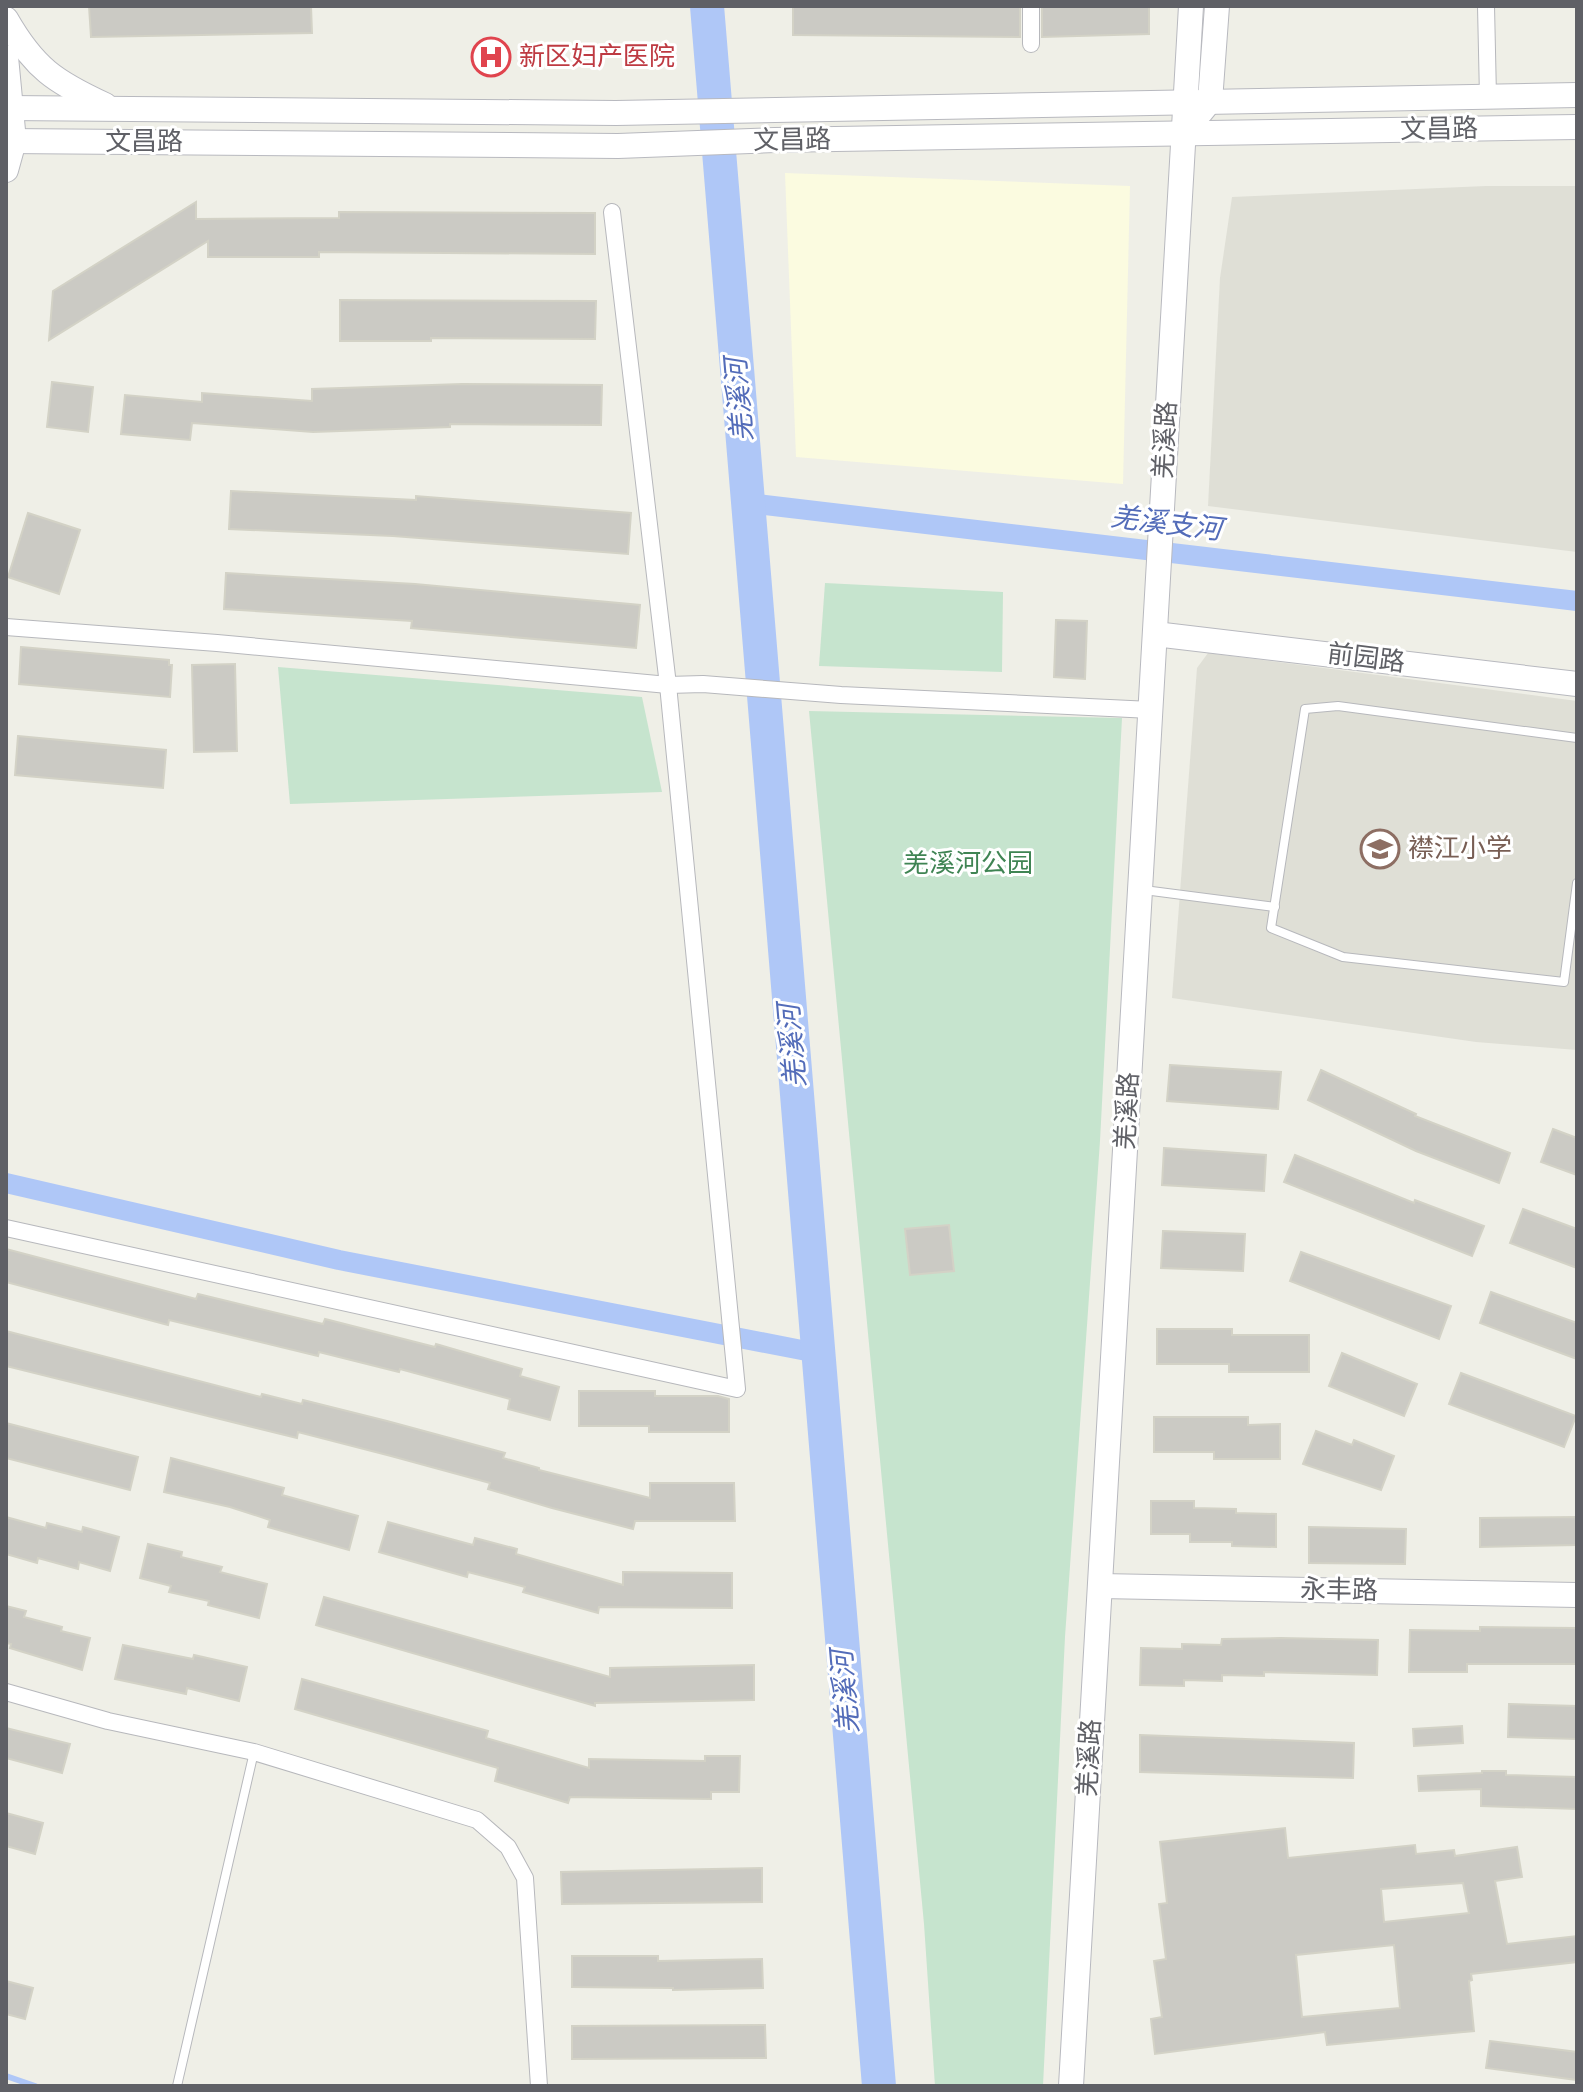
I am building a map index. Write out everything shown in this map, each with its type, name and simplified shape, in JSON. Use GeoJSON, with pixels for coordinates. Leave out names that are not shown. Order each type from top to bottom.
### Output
{"type":"FeatureCollection","features":[{"type":"Feature","properties":{"kind":"main road","name":"羌溪路"},"geometry":{"type":"LineString","coordinates":[[1071,2086],[1191,6]]}},
{"type":"Feature","properties":{"kind":"main road"},"geometry":{"type":"LineString","coordinates":[[1182,135],[1210,101],[1217,6]]}},
{"type":"Feature","properties":{"kind":"main road"},"geometry":{"type":"LineString","coordinates":[[6,19],[41,70],[72,90],[111,108]]}},
{"type":"Feature","properties":{"kind":"main road"},"geometry":{"type":"LineString","coordinates":[[6,57],[10,141],[6,170]]}},
{"type":"Feature","properties":{"kind":"main road","name":"文昌路"},"geometry":{"type":"LineString","coordinates":[[8,108],[616,113],[1577,95]]}},
{"type":"Feature","properties":{"kind":"main road","name":"文昌路"},"geometry":{"type":"LineString","coordinates":[[10,141],[618,146],[775,140],[1577,127]]}},
{"type":"Feature","properties":{"kind":"main road","name":"前园路"},"geometry":{"type":"LineString","coordinates":[[1156,624],[1577,684]]}},
{"type":"Feature","properties":{"kind":"main road","name":"永丰路"},"geometry":{"type":"LineString","coordinates":[[1100,1586],[1577,1595]]}},
{"type":"Feature","properties":{"kind":"street"},"geometry":{"type":"LineString","coordinates":[[1031,6],[1031,44]]}},
{"type":"Feature","properties":{"kind":"street"},"geometry":{"type":"LineString","coordinates":[[1486,6],[1488,97]]}},
{"type":"Feature","properties":{"kind":"street"},"geometry":{"type":"LineString","coordinates":[[6,1228],[737,1389],[668,685],[612,212]]}},
{"type":"Feature","properties":{"kind":"street"},"geometry":{"type":"LineString","coordinates":[[6,627],[217,643],[668,685],[703,684],[1151,710]]}},
{"type":"Feature","properties":{"kind":"street"},"geometry":{"type":"LineString","coordinates":[[6,1692],[108,1721],[254,1752],[477,1820],[508,1847],[525,1878],[539,2086]]}},
{"type":"Feature","properties":{"kind":"lane"},"geometry":{"type":"LineString","coordinates":[[1577,738],[1338,706],[1305,709],[1271,928],[1343,957],[1564,982],[1577,883]]}},
{"type":"Feature","properties":{"kind":"lane"},"geometry":{"type":"LineString","coordinates":[[1141,890],[1275,907]]}},
{"type":"Feature","properties":{"kind":"lane"},"geometry":{"type":"LineString","coordinates":[[177,2086],[254,1752]]}},
{"type":"Feature","properties":{"kind":"shaded area"},"geometry":{"type":"Polygon","coordinates":[[[785,173],[1130,186],[1123,484],[796,457],[785,173]]]}},
{"type":"Feature","properties":{"kind":"shaded area"},"geometry":{"type":"Polygon","coordinates":[[[1486,186],[1577,186],[1577,552],[1208,506],[1220,278],[1232,197],[1486,186]]]}},
{"type":"Feature","properties":{"kind":"shaded area","name":"襟江小学"},"geometry":{"type":"Polygon","coordinates":[[[1208,653],[1577,701],[1577,1050],[1476,1042],[1172,998],[1197,668],[1208,653]]]}},
{"type":"Feature","properties":{"kind":"green space"},"geometry":{"type":"Polygon","coordinates":[[[825,583],[1003,592],[1002,672],[819,666],[825,583]]]}},
{"type":"Feature","properties":{"kind":"green space"},"geometry":{"type":"Polygon","coordinates":[[[278,667],[642,697],[662,792],[290,804],[278,667]]]}},
{"type":"Feature","properties":{"kind":"green space","name":"羌溪河公园"},"geometry":{"type":"Polygon","coordinates":[[[809,711],[1122,718],[1100,1141],[1065,1637],[1043,2086],[935,2086],[924,1924],[809,711]]]}},
{"type":"Feature","properties":{"kind":"building"},"geometry":{"type":"Polygon","coordinates":[[[89,6],[311,6],[312,33],[91,37],[89,6]]]}},
{"type":"Feature","properties":{"kind":"building"},"geometry":{"type":"Polygon","coordinates":[[[793,6],[1020,6],[1020,37],[793,35],[793,6]]]}},
{"type":"Feature","properties":{"kind":"building"},"geometry":{"type":"Polygon","coordinates":[[[1042,6],[1149,6],[1149,34],[1042,37],[1042,6]]]}},
{"type":"Feature","properties":{"kind":"building"},"geometry":{"type":"Polygon","coordinates":[[[196,202],[196,219],[339,218],[339,212],[595,213],[595,254],[319,252],[319,257],[208,257],[208,241],[49,340],[53,291],[196,202]]]}},
{"type":"Feature","properties":{"kind":"building"},"geometry":{"type":"Polygon","coordinates":[[[340,300],[596,301],[595,339],[340,341],[340,300]]]}},
{"type":"Feature","properties":{"kind":"building"},"geometry":{"type":"Polygon","coordinates":[[[52,382],[93,387],[88,432],[47,427],[52,382]]]}},
{"type":"Feature","properties":{"kind":"building"},"geometry":{"type":"Polygon","coordinates":[[[462,384],[602,385],[601,425],[450,424],[450,427],[313,432],[192,423],[190,440],[121,434],[125,395],[202,402],[202,393],[312,401],[312,389],[462,384]]]}},
{"type":"Feature","properties":{"kind":"building"},"geometry":{"type":"Polygon","coordinates":[[[231,491],[416,500],[416,496],[631,513],[628,554],[393,536],[229,529],[231,491]]]}},
{"type":"Feature","properties":{"kind":"building"},"geometry":{"type":"Polygon","coordinates":[[[28,513],[80,530],[59,594],[8,577],[28,513]]]}},
{"type":"Feature","properties":{"kind":"building"},"geometry":{"type":"Polygon","coordinates":[[[226,573],[415,584],[640,605],[636,648],[411,628],[412,621],[224,609],[226,573]]]}},
{"type":"Feature","properties":{"kind":"building"},"geometry":{"type":"Polygon","coordinates":[[[1056,620],[1087,621],[1085,679],[1054,677],[1056,620]]]}},
{"type":"Feature","properties":{"kind":"building"},"geometry":{"type":"Polygon","coordinates":[[[21,647],[169,660],[169,665],[172,665],[170,697],[19,684],[21,647]]]}},
{"type":"Feature","properties":{"kind":"building"},"geometry":{"type":"Polygon","coordinates":[[[235,664],[237,751],[194,752],[192,665],[235,664]]]}},
{"type":"Feature","properties":{"kind":"building"},"geometry":{"type":"Polygon","coordinates":[[[18,736],[166,750],[163,788],[15,775],[18,736]]]}},
{"type":"Feature","properties":{"kind":"building"},"geometry":{"type":"Polygon","coordinates":[[[1170,1065],[1281,1072],[1278,1109],[1167,1101],[1170,1065]]]}},
{"type":"Feature","properties":{"kind":"building"},"geometry":{"type":"Polygon","coordinates":[[[1321,1070],[1415,1116],[1510,1153],[1499,1183],[1416,1151],[1308,1100],[1321,1070]]]}},
{"type":"Feature","properties":{"kind":"building"},"geometry":{"type":"Polygon","coordinates":[[[1553,1129],[1577,1138],[1577,1175],[1541,1162],[1553,1129]]]}},
{"type":"Feature","properties":{"kind":"building"},"geometry":{"type":"Polygon","coordinates":[[[1164,1148],[1266,1155],[1264,1191],[1162,1185],[1164,1148]]]}},
{"type":"Feature","properties":{"kind":"building"},"geometry":{"type":"Polygon","coordinates":[[[1295,1155],[1414,1203],[1415,1200],[1484,1226],[1472,1256],[1284,1182],[1295,1155]]]}},
{"type":"Feature","properties":{"kind":"building"},"geometry":{"type":"Polygon","coordinates":[[[1523,1209],[1577,1229],[1577,1268],[1510,1243],[1523,1209]]]}},
{"type":"Feature","properties":{"kind":"building"},"geometry":{"type":"Polygon","coordinates":[[[949,1225],[954,1271],[910,1275],[905,1229],[949,1225]]]}},
{"type":"Feature","properties":{"kind":"building"},"geometry":{"type":"Polygon","coordinates":[[[1163,1231],[1245,1234],[1243,1271],[1161,1268],[1163,1231]]]}},
{"type":"Feature","properties":{"kind":"building"},"geometry":{"type":"Polygon","coordinates":[[[6,1249],[196,1299],[198,1294],[323,1324],[325,1319],[435,1347],[436,1344],[522,1369],[520,1376],[559,1387],[550,1420],[508,1409],[510,1399],[400,1369],[399,1372],[319,1352],[318,1356],[169,1320],[168,1325],[6,1282],[6,1249]]]}},
{"type":"Feature","properties":{"kind":"building"},"geometry":{"type":"Polygon","coordinates":[[[1301,1252],[1451,1306],[1439,1339],[1290,1281],[1301,1252]]]}},
{"type":"Feature","properties":{"kind":"building"},"geometry":{"type":"Polygon","coordinates":[[[1491,1292],[1577,1323],[1577,1359],[1480,1323],[1491,1292]]]}},
{"type":"Feature","properties":{"kind":"building"},"geometry":{"type":"Polygon","coordinates":[[[1157,1329],[1232,1329],[1232,1335],[1309,1335],[1309,1372],[1229,1372],[1229,1364],[1157,1364],[1157,1329]]]}},
{"type":"Feature","properties":{"kind":"building"},"geometry":{"type":"Polygon","coordinates":[[[6,1331],[261,1397],[262,1394],[302,1404],[303,1400],[387,1421],[505,1453],[503,1458],[539,1470],[650,1498],[650,1483],[734,1483],[735,1521],[635,1521],[633,1529],[488,1489],[490,1483],[391,1456],[298,1432],[297,1438],[6,1366],[6,1331]]]}},
{"type":"Feature","properties":{"kind":"building"},"geometry":{"type":"Polygon","coordinates":[[[1342,1353],[1417,1384],[1404,1416],[1329,1386],[1342,1353]]]}},
{"type":"Feature","properties":{"kind":"building"},"geometry":{"type":"Polygon","coordinates":[[[1461,1373],[1576,1416],[1564,1447],[1449,1404],[1461,1373]]]}},
{"type":"Feature","properties":{"kind":"building"},"geometry":{"type":"Polygon","coordinates":[[[579,1391],[655,1391],[655,1396],[718,1396],[729,1399],[729,1432],[649,1432],[649,1426],[579,1426],[579,1391]]]}},
{"type":"Feature","properties":{"kind":"building"},"geometry":{"type":"Polygon","coordinates":[[[1154,1417],[1248,1417],[1248,1425],[1280,1424],[1280,1459],[1214,1459],[1214,1452],[1154,1452],[1154,1417]]]}},
{"type":"Feature","properties":{"kind":"building"},"geometry":{"type":"Polygon","coordinates":[[[6,1423],[138,1457],[130,1490],[6,1458],[6,1423]]]}},
{"type":"Feature","properties":{"kind":"building"},"geometry":{"type":"Polygon","coordinates":[[[1316,1431],[1352,1445],[1354,1440],[1394,1456],[1381,1490],[1303,1464],[1316,1431]]]}},
{"type":"Feature","properties":{"kind":"building"},"geometry":{"type":"Polygon","coordinates":[[[171,1458],[284,1488],[282,1495],[358,1516],[349,1550],[268,1527],[270,1520],[230,1507],[164,1492],[171,1458]]]}},
{"type":"Feature","properties":{"kind":"building"},"geometry":{"type":"Polygon","coordinates":[[[1151,1501],[1194,1501],[1194,1508],[1276,1514],[1276,1547],[1232,1546],[1232,1542],[1190,1542],[1190,1534],[1151,1534],[1151,1501]]]}},
{"type":"Feature","properties":{"kind":"building"},"geometry":{"type":"Polygon","coordinates":[[[6,1517],[46,1528],[47,1523],[82,1532],[83,1527],[119,1537],[110,1571],[79,1562],[78,1569],[38,1558],[37,1563],[6,1554],[6,1517]]]}},
{"type":"Feature","properties":{"kind":"building"},"geometry":{"type":"Polygon","coordinates":[[[1577,1517],[1577,1545],[1480,1547],[1480,1518],[1577,1517]]]}},
{"type":"Feature","properties":{"kind":"building"},"geometry":{"type":"Polygon","coordinates":[[[388,1522],[473,1545],[475,1538],[517,1549],[516,1554],[623,1585],[623,1572],[732,1573],[732,1608],[599,1607],[598,1613],[523,1592],[525,1587],[468,1572],[467,1577],[379,1552],[388,1522]]]}},
{"type":"Feature","properties":{"kind":"building"},"geometry":{"type":"Polygon","coordinates":[[[1309,1527],[1406,1529],[1405,1564],[1309,1563],[1309,1527]]]}},
{"type":"Feature","properties":{"kind":"building"},"geometry":{"type":"Polygon","coordinates":[[[148,1544],[182,1552],[181,1557],[222,1567],[220,1572],[267,1584],[259,1618],[208,1605],[209,1601],[169,1592],[171,1586],[140,1578],[148,1544]]]}},
{"type":"Feature","properties":{"kind":"building"},"geometry":{"type":"Polygon","coordinates":[[[324,1597],[610,1677],[610,1668],[754,1665],[754,1700],[595,1703],[595,1706],[316,1625],[324,1597]]]}},
{"type":"Feature","properties":{"kind":"building"},"geometry":{"type":"Polygon","coordinates":[[[6,1606],[26,1611],[24,1617],[90,1638],[82,1670],[10,1648],[11,1644],[6,1643],[6,1606]]]}},
{"type":"Feature","properties":{"kind":"building"},"geometry":{"type":"Polygon","coordinates":[[[1480,1627],[1577,1628],[1577,1664],[1467,1664],[1467,1672],[1409,1672],[1410,1630],[1480,1631],[1480,1627]]]}},
{"type":"Feature","properties":{"kind":"building"},"geometry":{"type":"Polygon","coordinates":[[[1222,1639],[1378,1640],[1377,1675],[1264,1672],[1264,1676],[1222,1675],[1222,1681],[1184,1680],[1184,1686],[1140,1685],[1141,1648],[1182,1649],[1182,1644],[1221,1645],[1222,1639]]]}},
{"type":"Feature","properties":{"kind":"building"},"geometry":{"type":"Polygon","coordinates":[[[123,1645],[193,1659],[194,1655],[247,1667],[239,1701],[187,1688],[186,1694],[115,1679],[123,1645]]]}},
{"type":"Feature","properties":{"kind":"building"},"geometry":{"type":"Polygon","coordinates":[[[302,1679],[488,1731],[486,1738],[589,1768],[589,1759],[705,1761],[705,1756],[740,1756],[739,1792],[711,1792],[711,1799],[570,1797],[568,1803],[495,1781],[498,1768],[295,1709],[302,1679]]]}},
{"type":"Feature","properties":{"kind":"building"},"geometry":{"type":"Polygon","coordinates":[[[1509,1704],[1577,1706],[1577,1739],[1508,1737],[1509,1704]]]}},
{"type":"Feature","properties":{"kind":"building"},"geometry":{"type":"Polygon","coordinates":[[[1462,1726],[1463,1743],[1414,1746],[1413,1729],[1462,1726]]]}},
{"type":"Feature","properties":{"kind":"building"},"geometry":{"type":"Polygon","coordinates":[[[6,1728],[70,1744],[62,1773],[6,1758],[6,1728]]]}},
{"type":"Feature","properties":{"kind":"building"},"geometry":{"type":"Polygon","coordinates":[[[1140,1735],[1354,1743],[1353,1778],[1140,1772],[1140,1735]]]}},
{"type":"Feature","properties":{"kind":"building"},"geometry":{"type":"Polygon","coordinates":[[[1506,1771],[1506,1775],[1577,1777],[1577,1809],[1481,1806],[1481,1789],[1419,1791],[1418,1776],[1506,1771]]]}},
{"type":"Feature","properties":{"kind":"building"},"geometry":{"type":"Polygon","coordinates":[[[6,1813],[43,1823],[35,1854],[6,1846],[6,1813]]]}},
{"type":"Feature","properties":{"kind":"building"},"geometry":{"type":"Polygon","coordinates":[[[1285,1828],[1288,1858],[1415,1845],[1416,1854],[1454,1850],[1455,1856],[1517,1847],[1522,1877],[1495,1881],[1507,1944],[1577,1936],[1577,1962],[1471,1974],[1474,2031],[1327,2045],[1325,2032],[1155,2054],[1151,2019],[1162,2017],[1154,1961],[1166,1959],[1159,1904],[1167,1903],[1160,1842],[1285,1828]],[[1463,1883],[1381,1889],[1384,1922],[1469,1913],[1463,1883]],[[1394,1945],[1296,1955],[1302,2017],[1400,2008],[1394,1945]]]}},
{"type":"Feature","properties":{"kind":"building"},"geometry":{"type":"Polygon","coordinates":[[[762,1868],[762,1902],[562,1904],[561,1872],[762,1868]]]}},
{"type":"Feature","properties":{"kind":"building"},"geometry":{"type":"Polygon","coordinates":[[[572,1956],[658,1956],[658,1961],[762,1959],[763,1988],[673,1990],[572,1987],[572,1956]]]}},
{"type":"Feature","properties":{"kind":"building"},"geometry":{"type":"Polygon","coordinates":[[[6,1981],[33,1988],[25,2019],[6,2014],[6,1981]]]}},
{"type":"Feature","properties":{"kind":"building"},"geometry":{"type":"Polygon","coordinates":[[[765,2025],[766,2058],[572,2059],[572,2026],[765,2025]]]}},
{"type":"Feature","properties":{"kind":"building"},"geometry":{"type":"Polygon","coordinates":[[[1490,2041],[1577,2052],[1577,2080],[1486,2068],[1490,2041]]]}},
{"type":"Feature","properties":{"kind":"waterway","name":"羌溪河"},"geometry":{"type":"LineString","coordinates":[[707,6],[879,2086]]}},
{"type":"Feature","properties":{"kind":"waterway","name":"羌溪支河"},"geometry":{"type":"LineString","coordinates":[[748,503],[1577,601]]}},
{"type":"Feature","properties":{"kind":"waterway"},"geometry":{"type":"LineString","coordinates":[[6,1183],[339,1260],[817,1353]]}},
{"type":"Feature","properties":{"kind":"waterway"},"geometry":{"type":"LineString","coordinates":[[6,2076],[35,2086]]}},
{"type":"Feature","properties":{"kind":"place","name":"新区妇产医院"},"geometry":{"type":"Point","coordinates":[491,57]}},
{"type":"Feature","properties":{"kind":"place","name":"襟江小学"},"geometry":{"type":"Point","coordinates":[1380,849]}}]}
